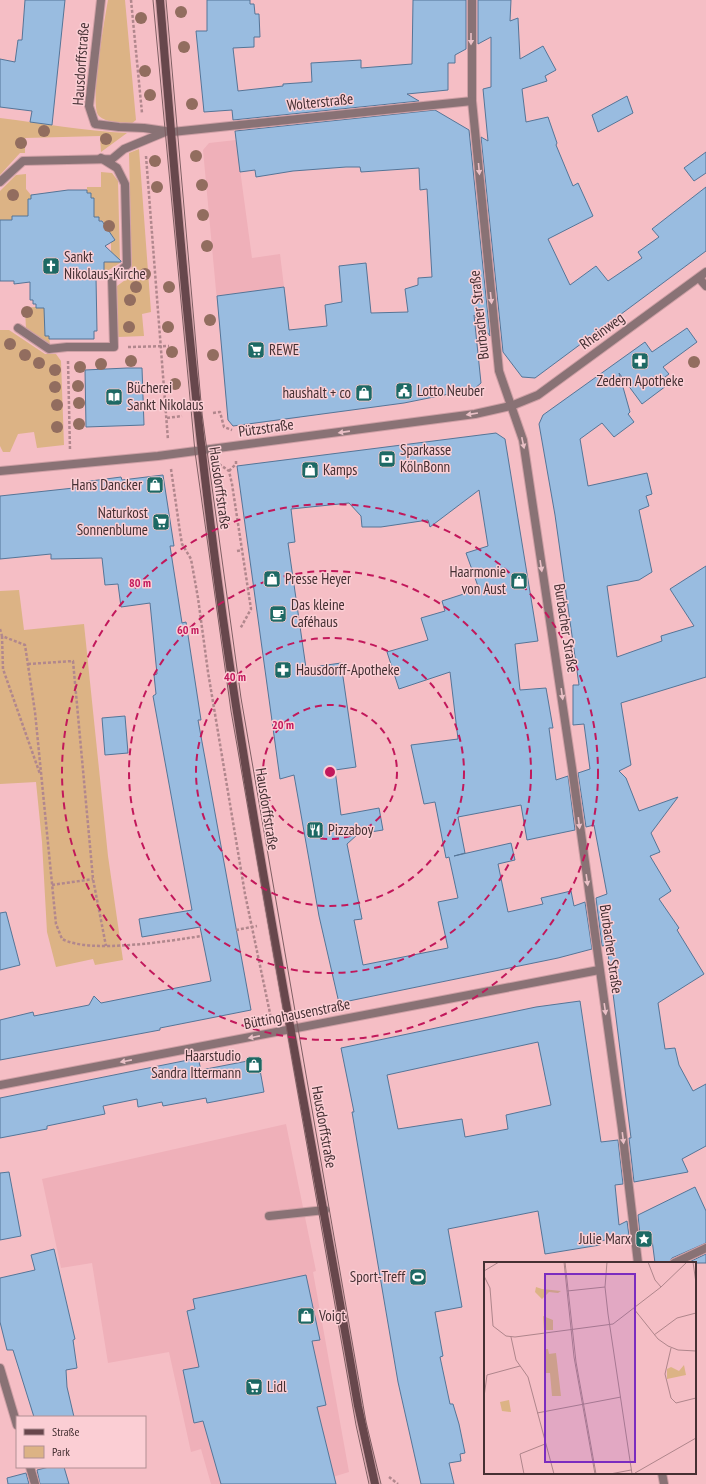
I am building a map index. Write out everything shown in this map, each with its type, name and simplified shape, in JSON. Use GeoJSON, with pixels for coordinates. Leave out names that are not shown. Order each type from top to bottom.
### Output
{"type":"FeatureCollection","features":[{"type":"Feature","properties":{"kind":"main road","name":"Hausdorffstraße"},"geometry":{"type":"LineString","coordinates":[[160,0],[169,132],[200,451],[228,655],[272,924],[325,1210],[358,1406],[375,1484]]}},
{"type":"Feature","properties":{"kind":"street","name":"Hausdorffstraße"},"geometry":{"type":"LineString","coordinates":[[101,0],[89,106],[95,124],[144,128],[169,132]]}},
{"type":"Feature","properties":{"kind":"street","name":"Burbacher Straße"},"geometry":{"type":"LineString","coordinates":[[472,0],[472,100],[499,371],[523,440],[572,768],[622,1129],[638,1262]]}},
{"type":"Feature","properties":{"kind":"street","name":"Wolterstraße"},"geometry":{"type":"LineString","coordinates":[[169,132],[472,100]]}},
{"type":"Feature","properties":{"kind":"street"},"geometry":{"type":"LineString","coordinates":[[0,182],[23,161],[101,158],[112,159],[124,149],[169,132]]}},
{"type":"Feature","properties":{"kind":"street"},"geometry":{"type":"LineString","coordinates":[[18,328],[49,349],[67,347],[114,347],[112,278],[126,265],[125,184],[117,168],[101,158]]}},
{"type":"Feature","properties":{"kind":"street"},"geometry":{"type":"LineString","coordinates":[[703,275],[706,286]]}},
{"type":"Feature","properties":{"kind":"street","name":"Rheinweg"},"geometry":{"type":"LineString","coordinates":[[510,406],[538,394],[703,275]]}},
{"type":"Feature","properties":{"kind":"street","name":"Pützstraße"},"geometry":{"type":"LineString","coordinates":[[0,472],[200,451],[474,414],[510,406]]}},
{"type":"Feature","properties":{"kind":"street","name":"Büttinghausenstraße"},"geometry":{"type":"LineString","coordinates":[[0,1086],[599,970]]}},
{"type":"Feature","properties":{"kind":"street"},"geometry":{"type":"LineString","coordinates":[[269,1216],[325,1210]]}},
{"type":"Feature","properties":{"kind":"street"},"geometry":{"type":"LineString","coordinates":[[676,1262],[706,1248]]}},
{"type":"Feature","properties":{"kind":"street"},"geometry":{"type":"LineString","coordinates":[[0,1368],[16,1422]]}},
{"type":"Feature","properties":{"kind":"street"},"geometry":{"type":"LineString","coordinates":[[30,1468],[35,1484]]}},
{"type":"Feature","properties":{"kind":"street"},"geometry":{"type":"LineString","coordinates":[[662,1474],[664,1484]]}},
{"type":"Feature","properties":{"kind":"path"},"geometry":{"type":"LineString","coordinates":[[157,269],[168,440]]}},
{"type":"Feature","properties":{"kind":"path"},"geometry":{"type":"LineString","coordinates":[[114,347],[169,346]]}},
{"type":"Feature","properties":{"kind":"path"},"geometry":{"type":"LineString","coordinates":[[67,347],[70,465]]}},
{"type":"Feature","properties":{"kind":"path"},"geometry":{"type":"LineString","coordinates":[[214,413],[220,412],[224,427],[233,431],[234,436]]}},
{"type":"Feature","properties":{"kind":"path"},"geometry":{"type":"LineString","coordinates":[[167,418],[187,416]]}},
{"type":"Feature","properties":{"kind":"path"},"geometry":{"type":"LineString","coordinates":[[171,469],[182,544],[191,559],[198,598],[208,672],[245,894]]}},
{"type":"Feature","properties":{"kind":"path"},"geometry":{"type":"LineString","coordinates":[[229,471],[251,609]]}},
{"type":"Feature","properties":{"kind":"path"},"geometry":{"type":"LineString","coordinates":[[237,551],[242,550]]}},
{"type":"Feature","properties":{"kind":"path"},"geometry":{"type":"LineString","coordinates":[[0,629],[2,636],[1,669],[41,778]]}},
{"type":"Feature","properties":{"kind":"path"},"geometry":{"type":"LineString","coordinates":[[2,636],[25,645],[35,712],[56,924],[62,939],[82,946],[106,946],[202,936]]}},
{"type":"Feature","properties":{"kind":"path"},"geometry":{"type":"LineString","coordinates":[[28,664],[72,661],[93,879],[106,946]]}},
{"type":"Feature","properties":{"kind":"path"},"geometry":{"type":"LineString","coordinates":[[52,885],[93,879]]}},
{"type":"Feature","properties":{"kind":"path"},"geometry":{"type":"LineString","coordinates":[[236,930],[272,924]]}},
{"type":"Feature","properties":{"kind":"path"},"geometry":{"type":"LineString","coordinates":[[391,1478],[398,1484]]}},
{"type":"Feature","properties":{"kind":"shaded area"},"geometry":{"type":"Polygon","coordinates":[[[236,140],[252,258],[280,254],[300,418],[233,426],[228,420],[203,150],[209,143],[236,140]]]}},
{"type":"Feature","properties":{"kind":"shaded area"},"geometry":{"type":"Polygon","coordinates":[[[286,1124],[316,1271],[313,1272],[349,1472],[310,1484],[211,1484],[201,1449],[191,1452],[169,1352],[108,1363],[92,1263],[61,1268],[42,1179],[286,1124]]]}},
{"type":"Feature","properties":{"kind":"green space"},"geometry":{"type":"Polygon","coordinates":[[[108,0],[125,0],[136,120],[131,124],[106,120],[99,116],[96,109],[97,79],[108,0]]]}},
{"type":"Feature","properties":{"kind":"green space"},"geometry":{"type":"Polygon","coordinates":[[[0,118],[79,129],[127,133],[101,152],[100,136],[25,138],[25,153],[20,153],[0,175],[0,118]]]}},
{"type":"Feature","properties":{"kind":"green space"},"geometry":{"type":"Polygon","coordinates":[[[139,149],[151,312],[142,314],[144,336],[118,337],[117,286],[132,275],[129,153],[139,149]]]}},
{"type":"Feature","properties":{"kind":"green space"},"geometry":{"type":"Polygon","coordinates":[[[101,172],[112,173],[118,181],[120,263],[104,273],[104,269],[101,269],[101,262],[115,255],[111,252],[111,242],[115,240],[112,235],[108,238],[103,221],[93,219],[91,201],[94,201],[94,198],[91,198],[87,193],[87,187],[101,187],[101,172]]]}},
{"type":"Feature","properties":{"kind":"green space"},"geometry":{"type":"Polygon","coordinates":[[[26,174],[26,189],[31,195],[31,199],[28,199],[32,220],[0,220],[0,191],[16,175],[26,174]]]}},
{"type":"Feature","properties":{"kind":"green space"},"geometry":{"type":"Polygon","coordinates":[[[45,306],[50,345],[26,329],[25,308],[45,306]]]}},
{"type":"Feature","properties":{"kind":"green space"},"geometry":{"type":"Polygon","coordinates":[[[0,330],[9,330],[45,354],[56,354],[61,361],[64,445],[37,448],[34,432],[18,434],[10,452],[3,452],[0,446],[0,330]]]}},
{"type":"Feature","properties":{"kind":"green space"},"geometry":{"type":"Polygon","coordinates":[[[19,590],[24,630],[84,624],[108,856],[123,960],[95,965],[93,959],[56,967],[47,932],[42,842],[36,782],[0,784],[0,591],[19,590]]]}},
{"type":"Feature","properties":{"kind":"building"},"geometry":{"type":"Polygon","coordinates":[[[25,0],[65,0],[52,125],[30,122],[32,111],[0,107],[0,59],[15,62],[18,40],[22,40],[25,0]]]}},
{"type":"Feature","properties":{"kind":"building"},"geometry":{"type":"Polygon","coordinates":[[[207,0],[250,0],[250,4],[254,4],[255,14],[259,14],[260,37],[254,37],[254,47],[233,48],[238,91],[283,86],[283,84],[312,82],[311,63],[361,60],[361,68],[412,64],[413,0],[466,0],[466,49],[455,55],[455,63],[448,63],[448,90],[407,94],[419,101],[233,120],[232,110],[204,112],[196,31],[207,31],[207,0]]]}},
{"type":"Feature","properties":{"kind":"building"},"geometry":{"type":"Polygon","coordinates":[[[478,0],[511,0],[510,21],[518,18],[520,59],[543,46],[556,70],[545,76],[547,81],[522,89],[526,122],[548,117],[557,143],[556,145],[573,186],[578,183],[593,216],[548,239],[570,285],[596,266],[608,281],[642,258],[638,252],[659,237],[652,229],[706,187],[706,251],[535,378],[522,377],[503,352],[481,137],[488,141],[483,89],[491,87],[491,37],[478,44],[478,0]]]}},
{"type":"Feature","properties":{"kind":"building"},"geometry":{"type":"Polygon","coordinates":[[[627,96],[633,113],[598,132],[592,115],[627,96]]]}},
{"type":"Feature","properties":{"kind":"building"},"geometry":{"type":"Polygon","coordinates":[[[435,110],[469,130],[490,336],[474,315],[481,383],[474,389],[404,403],[233,426],[228,420],[217,296],[284,287],[289,330],[327,326],[325,305],[342,302],[339,266],[366,263],[371,313],[408,312],[405,289],[418,285],[418,278],[432,277],[427,189],[420,190],[419,168],[361,172],[360,167],[346,167],[293,171],[256,177],[255,170],[240,172],[235,131],[435,110]]]}},
{"type":"Feature","properties":{"kind":"building"},"geometry":{"type":"Polygon","coordinates":[[[706,152],[706,173],[694,181],[684,168],[706,152]]]}},
{"type":"Feature","properties":{"kind":"building","name":"Sankt Nikolaus-Kirche"},"geometry":{"type":"Polygon","coordinates":[[[68,190],[87,190],[87,193],[91,193],[91,198],[94,198],[94,217],[99,217],[99,221],[102,221],[115,240],[105,246],[121,261],[104,262],[104,273],[100,275],[100,277],[96,278],[97,331],[94,331],[94,339],[49,339],[49,336],[45,336],[44,308],[36,308],[36,304],[33,304],[33,300],[30,300],[30,282],[14,284],[14,281],[0,281],[0,220],[12,220],[12,216],[28,216],[28,199],[31,199],[31,195],[68,190]]]}},
{"type":"Feature","properties":{"kind":"building"},"geometry":{"type":"Polygon","coordinates":[[[687,328],[697,342],[663,367],[669,374],[661,380],[666,386],[642,404],[619,373],[630,412],[628,414],[634,422],[614,437],[602,423],[580,439],[588,486],[647,473],[652,494],[646,496],[649,506],[639,510],[652,572],[639,580],[607,586],[617,657],[662,641],[661,636],[694,626],[670,589],[706,566],[706,677],[621,703],[631,765],[619,771],[626,778],[639,811],[678,797],[651,833],[660,852],[650,856],[671,891],[659,899],[679,928],[677,930],[704,974],[658,1003],[665,1049],[675,1048],[679,1065],[693,1091],[706,1084],[706,1146],[682,1159],[688,1172],[634,1182],[629,1138],[631,1138],[607,945],[602,946],[596,898],[607,894],[594,825],[586,827],[578,773],[590,769],[584,724],[573,725],[573,685],[579,685],[555,515],[539,424],[543,415],[645,342],[652,352],[687,328]]]}},
{"type":"Feature","properties":{"kind":"building","name":"Bücherei Sankt Nikolaus"},"geometry":{"type":"Polygon","coordinates":[[[142,368],[144,425],[86,427],[85,370],[142,368]]]}},
{"type":"Feature","properties":{"kind":"building"},"geometry":{"type":"Polygon","coordinates":[[[496,433],[505,439],[538,641],[515,644],[520,690],[546,688],[553,728],[549,728],[556,780],[568,776],[575,830],[527,840],[521,805],[458,817],[465,853],[454,856],[511,843],[515,860],[498,864],[508,912],[543,904],[541,898],[571,891],[574,906],[585,902],[592,949],[558,958],[339,1003],[319,916],[294,775],[280,779],[237,466],[496,433]],[[479,490],[430,527],[428,520],[381,527],[362,527],[361,516],[349,503],[291,509],[295,542],[288,543],[306,668],[341,663],[356,767],[335,770],[341,815],[379,808],[383,830],[358,834],[347,844],[362,919],[354,920],[363,965],[448,948],[438,902],[458,898],[449,857],[446,858],[435,802],[424,804],[411,745],[458,739],[450,672],[399,689],[387,652],[428,640],[421,618],[445,611],[442,601],[479,589],[466,553],[488,546],[479,490]]]}},
{"type":"Feature","properties":{"kind":"building"},"geometry":{"type":"Polygon","coordinates":[[[163,475],[174,546],[170,546],[182,623],[186,622],[201,720],[198,720],[251,1010],[160,1028],[160,1030],[0,1060],[0,1020],[33,1012],[34,1016],[89,1005],[94,996],[101,1003],[211,981],[200,927],[142,937],[139,919],[192,910],[153,696],[156,694],[154,675],[157,674],[150,603],[121,607],[118,584],[105,585],[102,558],[51,559],[51,554],[0,559],[0,496],[83,487],[83,482],[121,477],[122,480],[163,475]]]}},
{"type":"Feature","properties":{"kind":"building"},"geometry":{"type":"Polygon","coordinates":[[[125,716],[128,753],[105,755],[102,718],[125,716]]]}},
{"type":"Feature","properties":{"kind":"building"},"geometry":{"type":"Polygon","coordinates":[[[6,912],[20,965],[0,970],[0,913],[6,912]]]}},
{"type":"Feature","properties":{"kind":"building"},"geometry":{"type":"Polygon","coordinates":[[[580,1001],[601,1142],[618,1140],[623,1184],[615,1185],[619,1225],[627,1221],[629,1236],[600,1241],[600,1245],[545,1254],[538,1211],[448,1229],[462,1307],[435,1312],[443,1356],[440,1357],[450,1404],[453,1404],[465,1453],[460,1454],[461,1461],[449,1463],[454,1484],[421,1484],[398,1382],[352,1112],[354,1112],[341,1048],[536,1007],[580,1001]],[[538,1042],[387,1075],[398,1129],[462,1119],[465,1137],[508,1129],[506,1115],[551,1105],[538,1042]]]}},
{"type":"Feature","properties":{"kind":"building"},"geometry":{"type":"Polygon","coordinates":[[[198,1058],[201,1070],[258,1059],[264,1092],[207,1103],[206,1098],[163,1106],[162,1102],[138,1107],[137,1099],[103,1106],[105,1114],[47,1126],[47,1129],[0,1138],[0,1098],[198,1058]]]}},
{"type":"Feature","properties":{"kind":"building"},"geometry":{"type":"Polygon","coordinates":[[[9,1172],[21,1236],[0,1240],[0,1173],[9,1172]]]}},
{"type":"Feature","properties":{"kind":"building"},"geometry":{"type":"Polygon","coordinates":[[[695,1187],[706,1211],[706,1243],[672,1258],[670,1262],[655,1262],[651,1232],[640,1235],[638,1215],[695,1187]]]}},
{"type":"Feature","properties":{"kind":"building"},"geometry":{"type":"Polygon","coordinates":[[[54,1249],[75,1339],[73,1340],[77,1368],[66,1370],[67,1387],[74,1416],[34,1416],[13,1350],[7,1350],[0,1322],[0,1278],[35,1270],[31,1255],[54,1249]]]}},
{"type":"Feature","properties":{"kind":"building"},"geometry":{"type":"Polygon","coordinates":[[[706,1254],[706,1263],[689,1262],[706,1254]]]}},
{"type":"Feature","properties":{"kind":"building","name":"Lidl"},"geometry":{"type":"Polygon","coordinates":[[[306,1275],[320,1340],[312,1341],[326,1405],[317,1407],[336,1484],[221,1484],[203,1421],[194,1423],[183,1370],[199,1367],[187,1311],[195,1309],[193,1299],[306,1275]]]}},
{"type":"Feature","properties":{"kind":"building"},"geometry":{"type":"Polygon","coordinates":[[[45,1468],[64,1468],[69,1484],[40,1484],[37,1470],[45,1468]]]}},
{"type":"Feature","properties":{"kind":"building"},"geometry":{"type":"Polygon","coordinates":[[[26,1473],[29,1484],[8,1484],[7,1478],[26,1473]]]}},
{"type":"Feature","properties":{"kind":"tram line"},"geometry":{"type":"LineString","coordinates":[[153,0],[195,452],[231,711],[356,1425],[369,1484]]}},
{"type":"Feature","properties":{"kind":"tram line"},"geometry":{"type":"LineString","coordinates":[[166,0],[202,414],[241,698],[366,1422],[381,1484]]}},
{"type":"Feature","properties":{"kind":"place","name":"Sankt Nikolaus-Kirche"},"geometry":{"type":"Point","coordinates":[51,266]}},
{"type":"Feature","properties":{"kind":"place","name":"REWE"},"geometry":{"type":"Point","coordinates":[256,350]}},
{"type":"Feature","properties":{"kind":"place","name":"Zedern Apotheke"},"geometry":{"type":"Point","coordinates":[640,361]}},
{"type":"Feature","properties":{"kind":"place","name":"Lotto Neuber"},"geometry":{"type":"Point","coordinates":[404,391]}},
{"type":"Feature","properties":{"kind":"place","name":"haushalt + co"},"geometry":{"type":"Point","coordinates":[364,393]}},
{"type":"Feature","properties":{"kind":"place","name":"Bücherei Sankt Nikolaus"},"geometry":{"type":"Point","coordinates":[114,397]}},
{"type":"Feature","properties":{"kind":"place","name":"Sparkasse KölnBonn"},"geometry":{"type":"Point","coordinates":[387,459]}},
{"type":"Feature","properties":{"kind":"place","name":"Kamps"},"geometry":{"type":"Point","coordinates":[310,470]}},
{"type":"Feature","properties":{"kind":"place","name":"Hans Dancker"},"geometry":{"type":"Point","coordinates":[155,485]}},
{"type":"Feature","properties":{"kind":"place","name":"Naturkost Sonnenblume"},"geometry":{"type":"Point","coordinates":[161,522]}},
{"type":"Feature","properties":{"kind":"place","name":"Presse Heyer"},"geometry":{"type":"Point","coordinates":[272,579]}},
{"type":"Feature","properties":{"kind":"place","name":"Haarmonie von Aust"},"geometry":{"type":"Point","coordinates":[519,581]}},
{"type":"Feature","properties":{"kind":"place","name":"Das kleine Caféhaus"},"geometry":{"type":"Point","coordinates":[278,614]}},
{"type":"Feature","properties":{"kind":"place","name":"Hausdorff-Apotheke"},"geometry":{"type":"Point","coordinates":[283,670]}},
{"type":"Feature","properties":{"kind":"place","name":"Pizzaboy"},"geometry":{"type":"Point","coordinates":[315,830]}},
{"type":"Feature","properties":{"kind":"place","name":"Haarstudio Sandra Ittermann"},"geometry":{"type":"Point","coordinates":[254,1065]}},
{"type":"Feature","properties":{"kind":"place","name":"Julie Marx"},"geometry":{"type":"Point","coordinates":[644,1239]}},
{"type":"Feature","properties":{"kind":"place","name":"Sport-Treff"},"geometry":{"type":"Point","coordinates":[418,1277]}},
{"type":"Feature","properties":{"kind":"place","name":"Voigt"},"geometry":{"type":"Point","coordinates":[306,1316]}},
{"type":"Feature","properties":{"kind":"place","name":"Lidl"},"geometry":{"type":"Point","coordinates":[254,1387]}}]}
